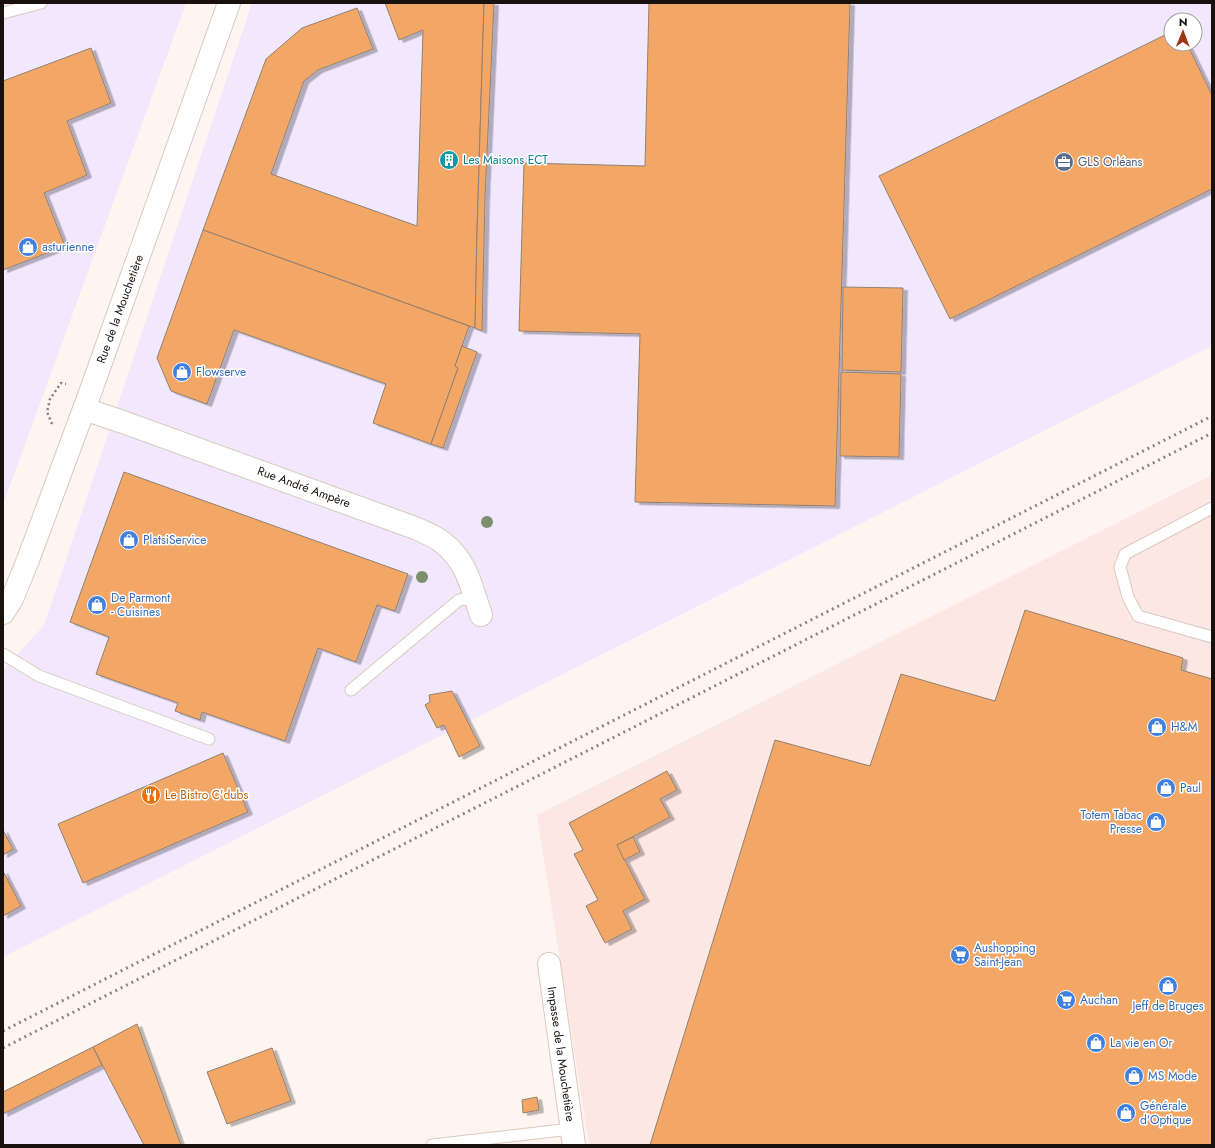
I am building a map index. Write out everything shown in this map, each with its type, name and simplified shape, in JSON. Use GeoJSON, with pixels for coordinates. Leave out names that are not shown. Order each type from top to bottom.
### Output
{"type":"FeatureCollection","features":[{"type":"Feature","properties":{"kind":"street","name":"Rue de la Mouchetière"},"geometry":{"type":"LineString","coordinates":[[3,613],[12,600],[23,573],[84,409],[229,3]]}},
{"type":"Feature","properties":{"kind":"street","name":"Rue André Ampère"},"geometry":{"type":"LineString","coordinates":[[84,409],[415,528],[442,542],[455,555],[468,574],[478,606]]}},
{"type":"Feature","properties":{"kind":"street","name":"Impasse de la Mouchetière"},"geometry":{"type":"LineString","coordinates":[[549,964],[572,1137]]}},
{"type":"Feature","properties":{"kind":"lane"},"geometry":{"type":"LineString","coordinates":[[3,13],[41,3]]}},
{"type":"Feature","properties":{"kind":"lane"},"geometry":{"type":"LineString","coordinates":[[1212,508],[1125,554],[1120,567],[1128,597],[1138,616],[1212,637]]}},
{"type":"Feature","properties":{"kind":"lane"},"geometry":{"type":"LineString","coordinates":[[351,690],[459,600],[478,606]]}},
{"type":"Feature","properties":{"kind":"lane"},"geometry":{"type":"LineString","coordinates":[[3,654],[39,676],[209,739]]}},
{"type":"Feature","properties":{"kind":"lane"},"geometry":{"type":"LineString","coordinates":[[432,1145],[572,1137]]}},
{"type":"Feature","properties":{"kind":"shaded area"},"geometry":{"type":"Polygon","coordinates":[[[3,3],[186,3],[3,505],[3,3]]]}},
{"type":"Feature","properties":{"kind":"shaded area"},"geometry":{"type":"Polygon","coordinates":[[[252,3],[1212,3],[1212,346],[3,957],[3,670],[44,625],[252,3]]]}},
{"type":"Feature","properties":{"kind":"shaded area","name":"Aushopping Saint-Jean"},"geometry":{"type":"Polygon","coordinates":[[[1212,475],[1212,1145],[589,1145],[537,815],[1212,475]]]}},
{"type":"Feature","properties":{"kind":"shaded area"},"geometry":{"type":"Polygon","coordinates":[[[137,1024],[179,1145],[3,1145],[3,1091],[137,1024]]]}},
{"type":"Feature","properties":{"kind":"building","name":"Les Maisons ECT"},"geometry":{"type":"Polygon","coordinates":[[[385,3],[484,3],[475,328],[203,230],[266,59],[302,28],[357,8],[373,49],[318,70],[304,81],[271,174],[417,226],[423,30],[399,40],[385,3]]]}},
{"type":"Feature","properties":{"kind":"building"},"geometry":{"type":"Polygon","coordinates":[[[484,3],[494,3],[485,197],[482,331],[475,328],[484,3]]]}},
{"type":"Feature","properties":{"kind":"building"},"geometry":{"type":"Polygon","coordinates":[[[649,3],[850,3],[835,506],[635,502],[640,334],[519,331],[524,163],[645,166],[649,3]]]}},
{"type":"Feature","properties":{"kind":"building"},"geometry":{"type":"Polygon","coordinates":[[[1163,36],[1163,52],[1191,52],[1212,95],[1212,189],[950,319],[879,176],[1163,36]]]}},
{"type":"Feature","properties":{"kind":"building"},"geometry":{"type":"Polygon","coordinates":[[[91,48],[111,103],[67,121],[87,175],[44,193],[65,246],[3,270],[3,81],[91,48]]]}},
{"type":"Feature","properties":{"kind":"building"},"geometry":{"type":"Polygon","coordinates":[[[203,230],[469,326],[455,366],[458,368],[431,444],[373,423],[386,384],[234,330],[207,404],[171,391],[157,358],[203,230]]]}},
{"type":"Feature","properties":{"kind":"building"},"geometry":{"type":"Polygon","coordinates":[[[843,287],[903,288],[901,372],[842,370],[843,287]]]}},
{"type":"Feature","properties":{"kind":"building"},"geometry":{"type":"Polygon","coordinates":[[[462,346],[477,352],[443,448],[431,444],[458,368],[455,366],[462,346]]]}},
{"type":"Feature","properties":{"kind":"building"},"geometry":{"type":"Polygon","coordinates":[[[841,372],[901,374],[899,457],[840,456],[841,372]]]}},
{"type":"Feature","properties":{"kind":"building"},"geometry":{"type":"Polygon","coordinates":[[[124,472],[408,574],[395,611],[377,605],[356,662],[318,648],[285,741],[202,712],[200,720],[175,711],[178,703],[96,674],[109,637],[70,622],[124,472]]]}},
{"type":"Feature","properties":{"kind":"building","name":"Aushopping Saint-Jean"},"geometry":{"type":"Polygon","coordinates":[[[1025,610],[1183,658],[1181,670],[1212,679],[1212,1145],[650,1145],[775,740],[870,766],[901,674],[995,701],[1025,610]]]}},
{"type":"Feature","properties":{"kind":"building"},"geometry":{"type":"Polygon","coordinates":[[[452,691],[480,746],[459,757],[444,725],[437,728],[425,705],[430,702],[429,695],[452,691]]]}},
{"type":"Feature","properties":{"kind":"building"},"geometry":{"type":"Polygon","coordinates":[[[223,753],[248,812],[83,883],[58,824],[223,753]]]}},
{"type":"Feature","properties":{"kind":"building"},"geometry":{"type":"Polygon","coordinates":[[[667,771],[677,790],[660,799],[670,817],[617,845],[645,899],[623,911],[632,929],[605,943],[586,906],[598,900],[574,854],[583,850],[569,823],[667,771]]]}},
{"type":"Feature","properties":{"kind":"building"},"geometry":{"type":"Polygon","coordinates":[[[3,830],[13,849],[3,855],[3,830]]]}},
{"type":"Feature","properties":{"kind":"building"},"geometry":{"type":"Polygon","coordinates":[[[633,837],[640,852],[624,860],[617,845],[633,837]]]}},
{"type":"Feature","properties":{"kind":"building"},"geometry":{"type":"Polygon","coordinates":[[[3,871],[21,906],[3,916],[3,871]]]}},
{"type":"Feature","properties":{"kind":"building"},"geometry":{"type":"Polygon","coordinates":[[[137,1024],[181,1145],[144,1145],[93,1047],[137,1024]]]}},
{"type":"Feature","properties":{"kind":"building"},"geometry":{"type":"Polygon","coordinates":[[[93,1047],[102,1065],[3,1114],[3,1092],[93,1047]]]}},
{"type":"Feature","properties":{"kind":"building"},"geometry":{"type":"Polygon","coordinates":[[[272,1048],[291,1101],[227,1124],[207,1072],[272,1048]]]}},
{"type":"Feature","properties":{"kind":"building"},"geometry":{"type":"Polygon","coordinates":[[[537,1097],[539,1110],[523,1113],[522,1100],[537,1097]]]}},
{"type":"Feature","properties":{"kind":"railway"},"geometry":{"type":"LineString","coordinates":[[3,1031],[1212,416]]}},
{"type":"Feature","properties":{"kind":"railway"},"geometry":{"type":"LineString","coordinates":[[3,1048],[1212,433]]}},
{"type":"Feature","properties":{"kind":"place","name":"Les Maisons ECT"},"geometry":{"type":"Point","coordinates":[449,160]}},
{"type":"Feature","properties":{"kind":"place","name":"GLS Orléans"},"geometry":{"type":"Point","coordinates":[1064,162]}},
{"type":"Feature","properties":{"kind":"place","name":"asturienne"},"geometry":{"type":"Point","coordinates":[28,247]}},
{"type":"Feature","properties":{"kind":"place","name":"Flowserve"},"geometry":{"type":"Point","coordinates":[182,372]}},
{"type":"Feature","properties":{"kind":"place","name":"PlatsiService"},"geometry":{"type":"Point","coordinates":[129,540]}},
{"type":"Feature","properties":{"kind":"place","name":"De Parmont - Cuisines"},"geometry":{"type":"Point","coordinates":[97,605]}},
{"type":"Feature","properties":{"kind":"place","name":"H&M"},"geometry":{"type":"Point","coordinates":[1157,727]}},
{"type":"Feature","properties":{"kind":"place","name":"Paul"},"geometry":{"type":"Point","coordinates":[1166,788]}},
{"type":"Feature","properties":{"kind":"place","name":"Le Bistro C'dubs"},"geometry":{"type":"Point","coordinates":[151,795]}},
{"type":"Feature","properties":{"kind":"place","name":"Totem Tabac Presse"},"geometry":{"type":"Point","coordinates":[1156,822]}},
{"type":"Feature","properties":{"kind":"place","name":"Aushopping Saint-Jean"},"geometry":{"type":"Point","coordinates":[960,955]}},
{"type":"Feature","properties":{"kind":"place","name":"Jeff de Bruges"},"geometry":{"type":"Point","coordinates":[1168,986]}},
{"type":"Feature","properties":{"kind":"place","name":"Auchan"},"geometry":{"type":"Point","coordinates":[1066,1000]}},
{"type":"Feature","properties":{"kind":"place","name":"La vie en Or"},"geometry":{"type":"Point","coordinates":[1096,1043]}},
{"type":"Feature","properties":{"kind":"place","name":"MS Mode"},"geometry":{"type":"Point","coordinates":[1134,1076]}},
{"type":"Feature","properties":{"kind":"place","name":"Générale d'Optique"},"geometry":{"type":"Point","coordinates":[1126,1113]}}]}
